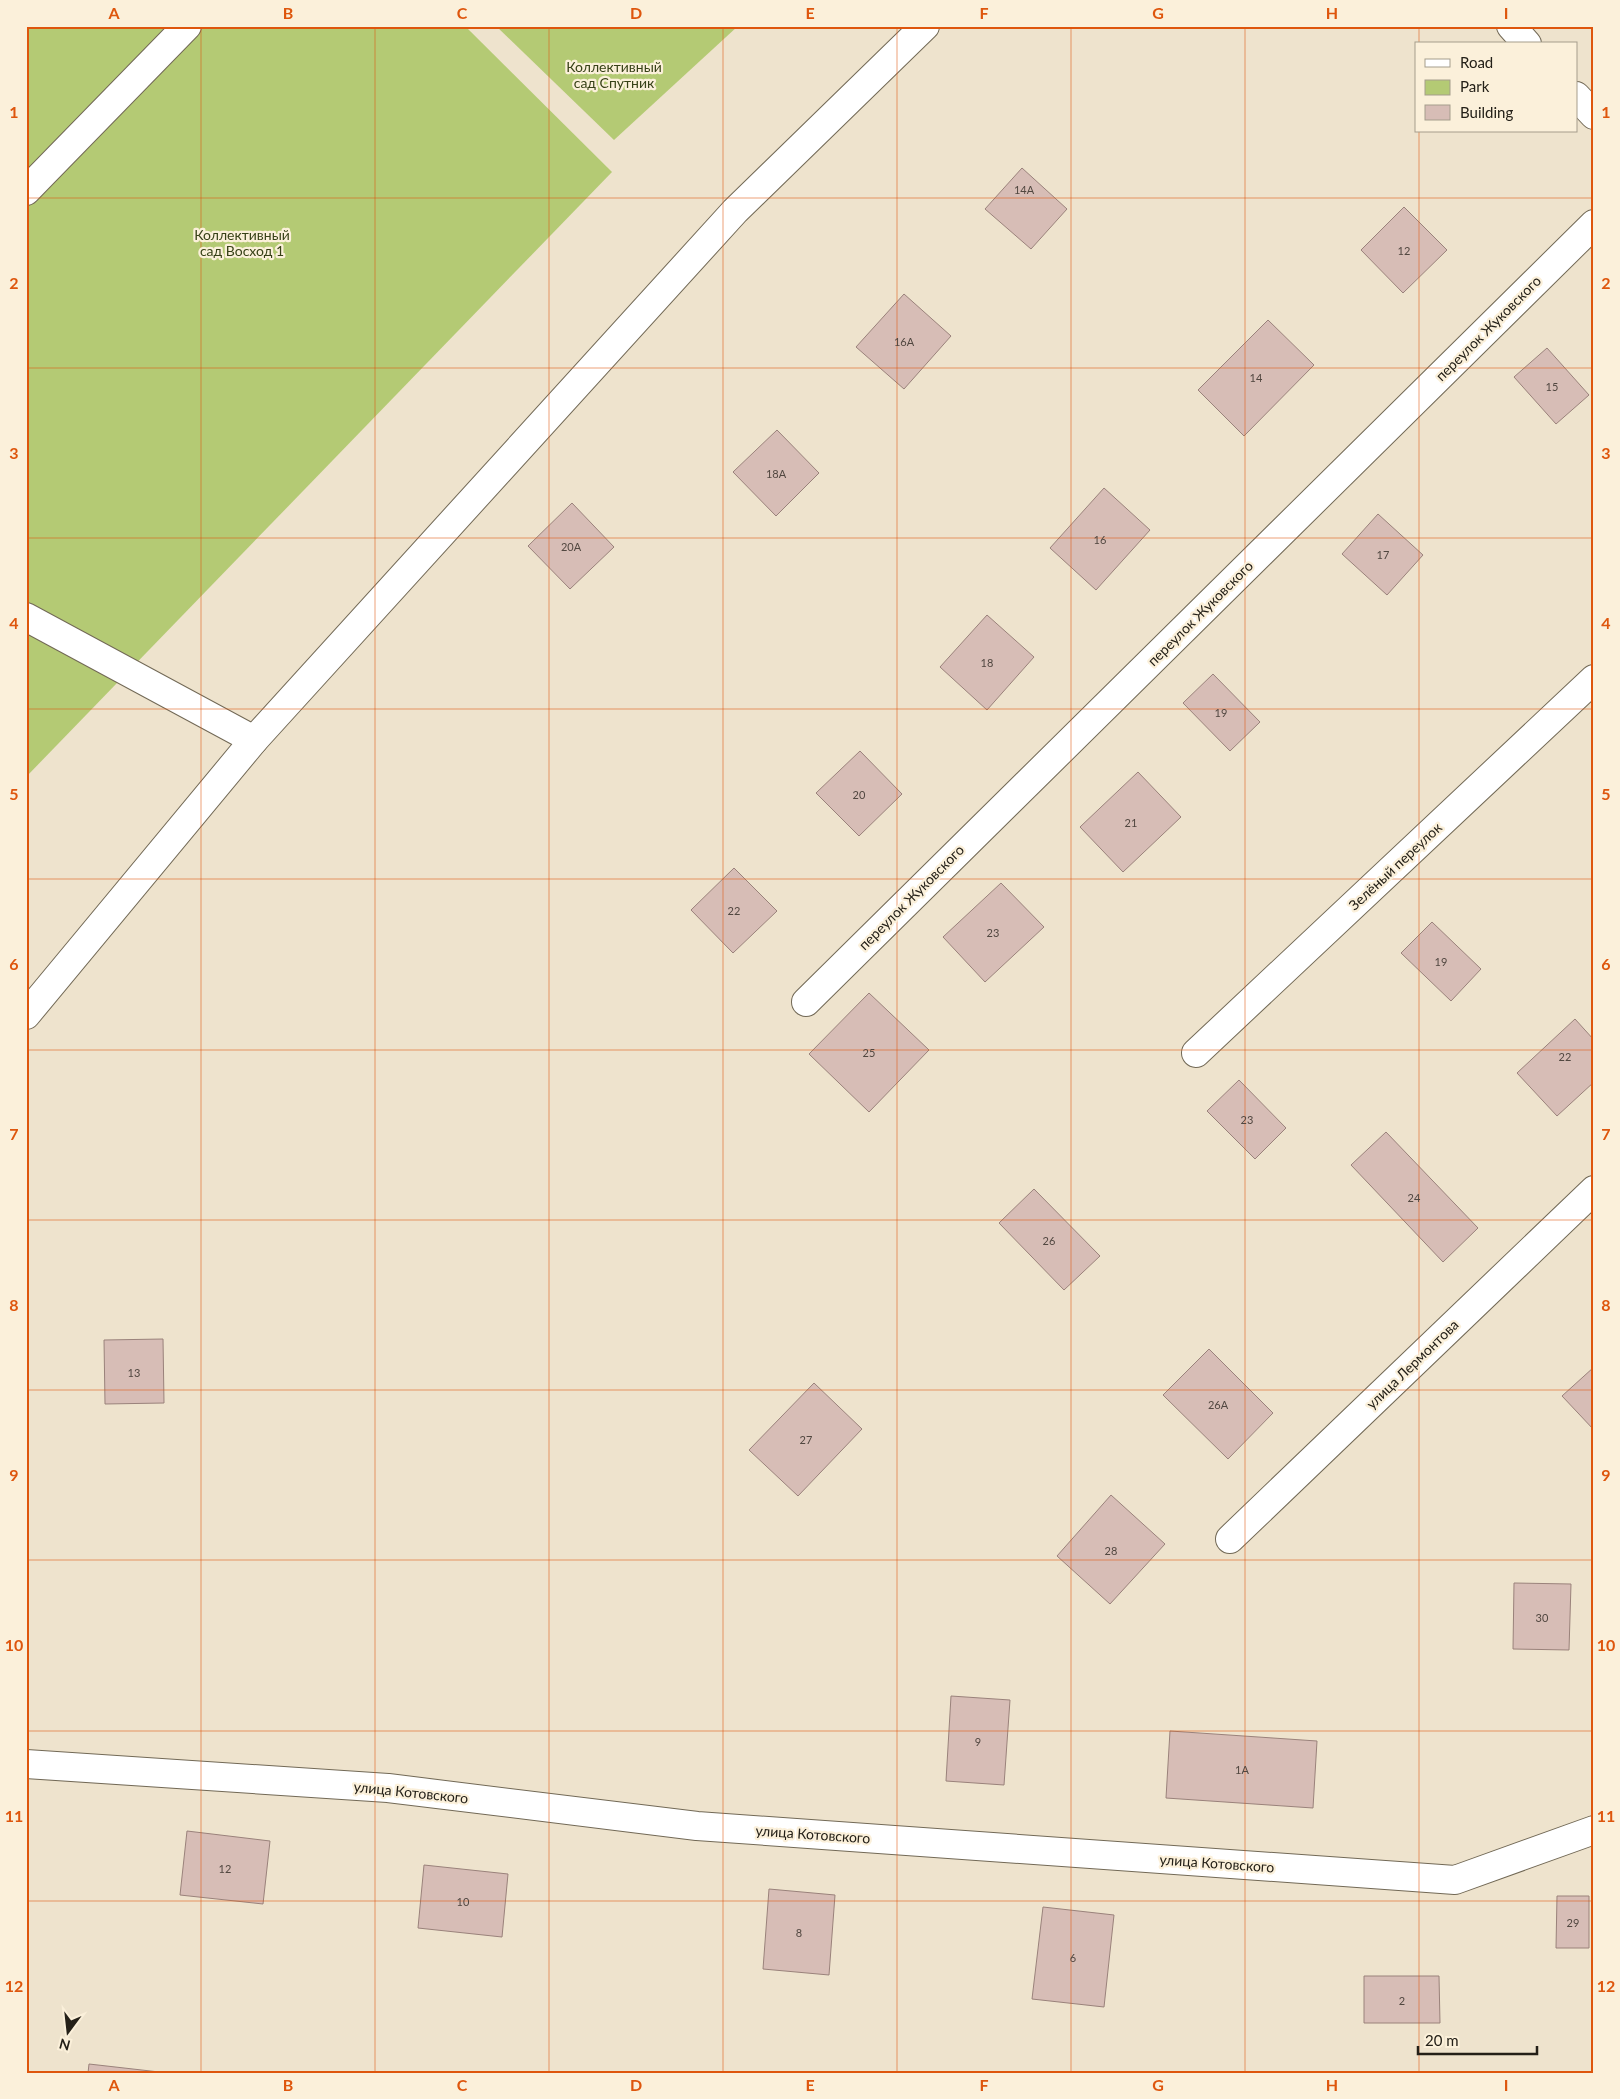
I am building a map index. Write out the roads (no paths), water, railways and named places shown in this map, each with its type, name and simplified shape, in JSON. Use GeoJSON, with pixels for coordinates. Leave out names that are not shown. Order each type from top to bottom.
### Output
{"type":"FeatureCollection","features":[{"type":"Feature","properties":{"kind":"street"},"geometry":{"type":"LineString","coordinates":[[26,191],[187,26]]}},
{"type":"Feature","properties":{"kind":"street"},"geometry":{"type":"LineString","coordinates":[[26,1015],[254,740],[734,211],[925,26]]}},
{"type":"Feature","properties":{"kind":"street"},"geometry":{"type":"LineString","coordinates":[[1511,26],[1525,42]]}},
{"type":"Feature","properties":{"kind":"street"},"geometry":{"type":"LineString","coordinates":[[1578,98],[1594,115]]}},
{"type":"Feature","properties":{"kind":"street","name":"переулок Жуковского"},"geometry":{"type":"LineString","coordinates":[[806,1002],[1594,224]]}},
{"type":"Feature","properties":{"kind":"street"},"geometry":{"type":"LineString","coordinates":[[26,617],[254,740]]}},
{"type":"Feature","properties":{"kind":"street","name":"Зелёный переулок"},"geometry":{"type":"LineString","coordinates":[[1196,1053],[1594,679]]}},
{"type":"Feature","properties":{"kind":"street","name":"улица Лермонтова"},"geometry":{"type":"LineString","coordinates":[[1230,1539],[1594,1190]]}},
{"type":"Feature","properties":{"kind":"street","name":"улица Котовского"},"geometry":{"type":"LineString","coordinates":[[26,1764],[388,1788],[697,1826],[1455,1880],[1594,1830]]}},
{"type":"Feature","properties":{"kind":"park label","name":"Коллективный сад Спутник"},"geometry":{"type":"Point","coordinates":[614,74]}},
{"type":"Feature","properties":{"kind":"park label","name":"Коллективный сад Восход 1"},"geometry":{"type":"Point","coordinates":[242,242]}}]}
